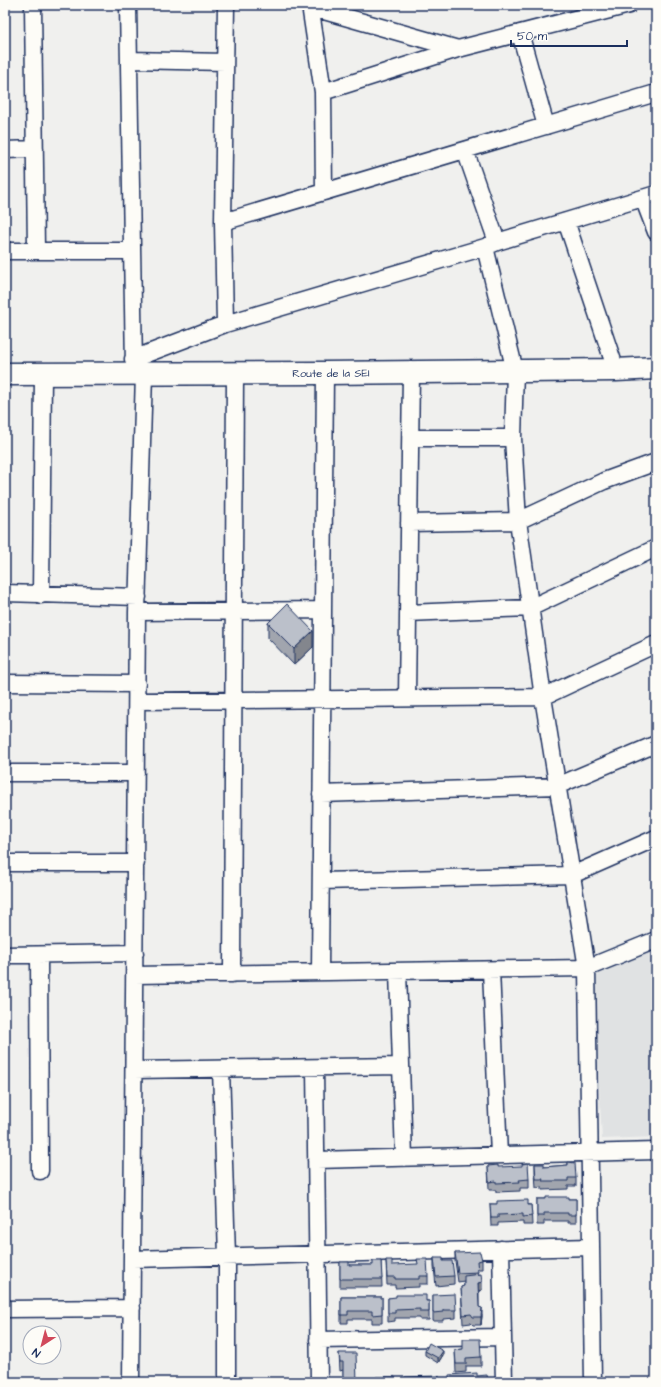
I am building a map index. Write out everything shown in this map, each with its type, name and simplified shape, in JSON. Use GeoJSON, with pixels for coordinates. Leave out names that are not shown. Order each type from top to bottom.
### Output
{"type":"FeatureCollection","features":[{"type":"Feature","properties":{"kind":"street"},"geometry":{"type":"LineString","coordinates":[[33,5],[36,250]]}},
{"type":"Feature","properties":{"kind":"street"},"geometry":{"type":"LineString","coordinates":[[128,5],[132,251],[137,369],[138,604],[131,1382]]}},
{"type":"Feature","properties":{"kind":"street"},"geometry":{"type":"LineString","coordinates":[[225,324],[223,222],[226,5]]}},
{"type":"Feature","properties":{"kind":"street"},"geometry":{"type":"LineString","coordinates":[[324,92],[458,49],[628,5]]}},
{"type":"Feature","properties":{"kind":"street"},"geometry":{"type":"LineString","coordinates":[[324,192],[324,92],[310,6],[458,49]]}},
{"type":"Feature","properties":{"kind":"street"},"geometry":{"type":"LineString","coordinates":[[520,33],[546,126]]}},
{"type":"Feature","properties":{"kind":"street"},"geometry":{"type":"LineString","coordinates":[[129,60],[225,62]]}},
{"type":"Feature","properties":{"kind":"street"},"geometry":{"type":"LineString","coordinates":[[223,222],[656,94]]}},
{"type":"Feature","properties":{"kind":"street"},"geometry":{"type":"LineString","coordinates":[[5,150],[35,149]]}},
{"type":"Feature","properties":{"kind":"street"},"geometry":{"type":"LineString","coordinates":[[465,150],[491,245],[515,371],[513,438],[518,521],[543,697],[587,968],[592,1382]]}},
{"type":"Feature","properties":{"kind":"street"},"geometry":{"type":"LineString","coordinates":[[137,369],[225,324],[491,245],[649,196],[656,232]]}},
{"type":"Feature","properties":{"kind":"street"},"geometry":{"type":"LineString","coordinates":[[566,221],[616,370]]}},
{"type":"Feature","properties":{"kind":"street"},"geometry":{"type":"LineString","coordinates":[[5,251],[132,251]]}},
{"type":"Feature","properties":{"kind":"street","name":"Route de la SEI"},"geometry":{"type":"LineString","coordinates":[[5,374],[43,374],[137,369],[235,374],[616,370],[656,368]]}},
{"type":"Feature","properties":{"kind":"street"},"geometry":{"type":"LineString","coordinates":[[407,698],[411,372]]}},
{"type":"Feature","properties":{"kind":"street"},"geometry":{"type":"LineString","coordinates":[[320,972],[325,373]]}},
{"type":"Feature","properties":{"kind":"street"},"geometry":{"type":"LineString","coordinates":[[41,595],[43,374]]}},
{"type":"Feature","properties":{"kind":"street"},"geometry":{"type":"LineString","coordinates":[[232,974],[235,374]]}},
{"type":"Feature","properties":{"kind":"street"},"geometry":{"type":"LineString","coordinates":[[410,438],[513,438]]}},
{"type":"Feature","properties":{"kind":"street"},"geometry":{"type":"LineString","coordinates":[[409,523],[518,521],[604,481],[656,462]]}},
{"type":"Feature","properties":{"kind":"street"},"geometry":{"type":"LineString","coordinates":[[408,613],[530,608],[656,548]]}},
{"type":"Feature","properties":{"kind":"street"},"geometry":{"type":"LineString","coordinates":[[5,593],[234,611],[323,610]]}},
{"type":"Feature","properties":{"kind":"street"},"geometry":{"type":"LineString","coordinates":[[137,701],[543,697],[656,644]]}},
{"type":"Feature","properties":{"kind":"street"},"geometry":{"type":"LineString","coordinates":[[5,683],[137,684]]}},
{"type":"Feature","properties":{"kind":"street"},"geometry":{"type":"LineString","coordinates":[[321,794],[557,786],[656,744]]}},
{"type":"Feature","properties":{"kind":"street"},"geometry":{"type":"LineString","coordinates":[[5,773],[136,773]]}},
{"type":"Feature","properties":{"kind":"street"},"geometry":{"type":"LineString","coordinates":[[321,881],[572,875],[656,838]]}},
{"type":"Feature","properties":{"kind":"street"},"geometry":{"type":"LineString","coordinates":[[5,863],[136,863]]}},
{"type":"Feature","properties":{"kind":"street"},"geometry":{"type":"LineString","coordinates":[[134,976],[587,968],[656,940]]}},
{"type":"Feature","properties":{"kind":"street"},"geometry":{"type":"LineString","coordinates":[[5,955],[135,954]]}},
{"type":"Feature","properties":{"kind":"street"},"geometry":{"type":"LineString","coordinates":[[38,955],[40,1171]]}},
{"type":"Feature","properties":{"kind":"street"},"geometry":{"type":"LineString","coordinates":[[491,970],[499,1155]]}},
{"type":"Feature","properties":{"kind":"street"},"geometry":{"type":"LineString","coordinates":[[398,971],[404,1158]]}},
{"type":"Feature","properties":{"kind":"street"},"geometry":{"type":"LineString","coordinates":[[134,1070],[401,1066]]}},
{"type":"Feature","properties":{"kind":"street"},"geometry":{"type":"LineString","coordinates":[[315,1068],[319,1382]]}},
{"type":"Feature","properties":{"kind":"street"},"geometry":{"type":"LineString","coordinates":[[221,1069],[227,1256],[227,1382]]}},
{"type":"Feature","properties":{"kind":"street"},"geometry":{"type":"LineString","coordinates":[[316,1160],[656,1151]]}},
{"type":"Feature","properties":{"kind":"street"},"geometry":{"type":"LineString","coordinates":[[132,1259],[591,1247]]}},
{"type":"Feature","properties":{"kind":"street"},"geometry":{"type":"LineString","coordinates":[[501,1249],[504,1382]]}},
{"type":"Feature","properties":{"kind":"street"},"geometry":{"type":"LineString","coordinates":[[5,1309],[132,1308]]}},
{"type":"Feature","properties":{"kind":"street"},"geometry":{"type":"LineString","coordinates":[[318,1340],[503,1336]]}},
{"type":"Feature","properties":{"kind":"shaded area"},"geometry":{"type":"Polygon","coordinates":[[[656,948],[656,1137],[602,1139],[593,975],[656,948]]]}},
{"type":"Feature","properties":{"kind":"building"},"geometry":{"type":"Polygon","coordinates":[[[287,604],[313,631],[294,649],[268,623],[287,604]]]}},
{"type":"Feature","properties":{"kind":"building"},"geometry":{"type":"Polygon","coordinates":[[[568,1162],[575,1163],[576,1178],[568,1178],[568,1181],[542,1181],[543,1179],[536,1179],[535,1164],[544,1164],[544,1167],[568,1165],[568,1162]]]}},
{"type":"Feature","properties":{"kind":"building"},"geometry":{"type":"Polygon","coordinates":[[[528,1163],[529,1179],[519,1180],[520,1182],[489,1182],[488,1166],[522,1166],[522,1164],[528,1163]]]}},
{"type":"Feature","properties":{"kind":"building"},"geometry":{"type":"Polygon","coordinates":[[[546,1197],[569,1197],[569,1199],[576,1199],[576,1215],[568,1215],[568,1213],[544,1213],[544,1216],[537,1216],[537,1199],[546,1199],[546,1197]]]}},
{"type":"Feature","properties":{"kind":"building"},"geometry":{"type":"Polygon","coordinates":[[[528,1200],[528,1205],[531,1205],[532,1216],[523,1217],[523,1214],[498,1215],[498,1218],[491,1218],[490,1204],[497,1204],[497,1201],[528,1200]]]}},
{"type":"Feature","properties":{"kind":"building"},"geometry":{"type":"Polygon","coordinates":[[[480,1252],[482,1260],[477,1261],[478,1272],[458,1273],[455,1253],[480,1252]]]}},
{"type":"Feature","properties":{"kind":"building"},"geometry":{"type":"Polygon","coordinates":[[[434,1258],[443,1258],[443,1261],[452,1261],[454,1276],[436,1277],[434,1258]]]}},
{"type":"Feature","properties":{"kind":"building"},"geometry":{"type":"Polygon","coordinates":[[[417,1259],[427,1259],[428,1276],[419,1276],[419,1279],[395,1279],[395,1277],[387,1277],[386,1260],[392,1260],[392,1265],[418,1264],[417,1259]]]}},
{"type":"Feature","properties":{"kind":"building"},"geometry":{"type":"Polygon","coordinates":[[[373,1261],[381,1261],[382,1279],[340,1279],[340,1262],[349,1262],[349,1265],[373,1265],[373,1261]]]}},
{"type":"Feature","properties":{"kind":"building"},"geometry":{"type":"Polygon","coordinates":[[[481,1274],[482,1282],[478,1283],[479,1307],[482,1308],[481,1317],[473,1317],[471,1314],[463,1315],[461,1287],[464,1286],[464,1276],[481,1274]]]}},
{"type":"Feature","properties":{"kind":"building"},"geometry":{"type":"Polygon","coordinates":[[[455,1294],[456,1310],[443,1310],[443,1312],[433,1313],[433,1295],[455,1294]]]}},
{"type":"Feature","properties":{"kind":"building"},"geometry":{"type":"Polygon","coordinates":[[[396,1295],[426,1295],[426,1301],[429,1301],[429,1312],[420,1312],[420,1309],[395,1310],[395,1313],[388,1313],[388,1298],[396,1297],[396,1295]]]}},
{"type":"Feature","properties":{"kind":"building"},"geometry":{"type":"Polygon","coordinates":[[[341,1297],[382,1297],[382,1314],[372,1315],[372,1311],[348,1311],[348,1315],[341,1315],[341,1297]]]}},
{"type":"Feature","properties":{"kind":"building"},"geometry":{"type":"Polygon","coordinates":[[[463,1339],[480,1339],[481,1357],[466,1358],[466,1364],[456,1364],[455,1350],[463,1349],[463,1339]]]}},
{"type":"Feature","properties":{"kind":"building"},"geometry":{"type":"Polygon","coordinates":[[[429,1343],[443,1351],[438,1358],[425,1351],[429,1343]]]}},
{"type":"Feature","properties":{"kind":"building"},"geometry":{"type":"Polygon","coordinates":[[[339,1353],[356,1353],[357,1382],[343,1382],[343,1362],[340,1362],[339,1353]]]}},
{"type":"Feature","properties":{"kind":"building"},"geometry":{"type":"Polygon","coordinates":[[[477,1373],[477,1376],[487,1375],[488,1382],[446,1382],[449,1381],[449,1375],[477,1373]]]}},
{"type":"Feature","properties":{"kind":"building"},"geometry":{"type":"Polygon","coordinates":[[[439,1376],[439,1382],[401,1382],[405,1381],[405,1377],[439,1376]]]}},
{"type":"Feature","properties":{"kind":"building"},"geometry":{"type":"Polygon","coordinates":[[[376,1377],[395,1377],[396,1382],[376,1382],[376,1377]]]}}]}
